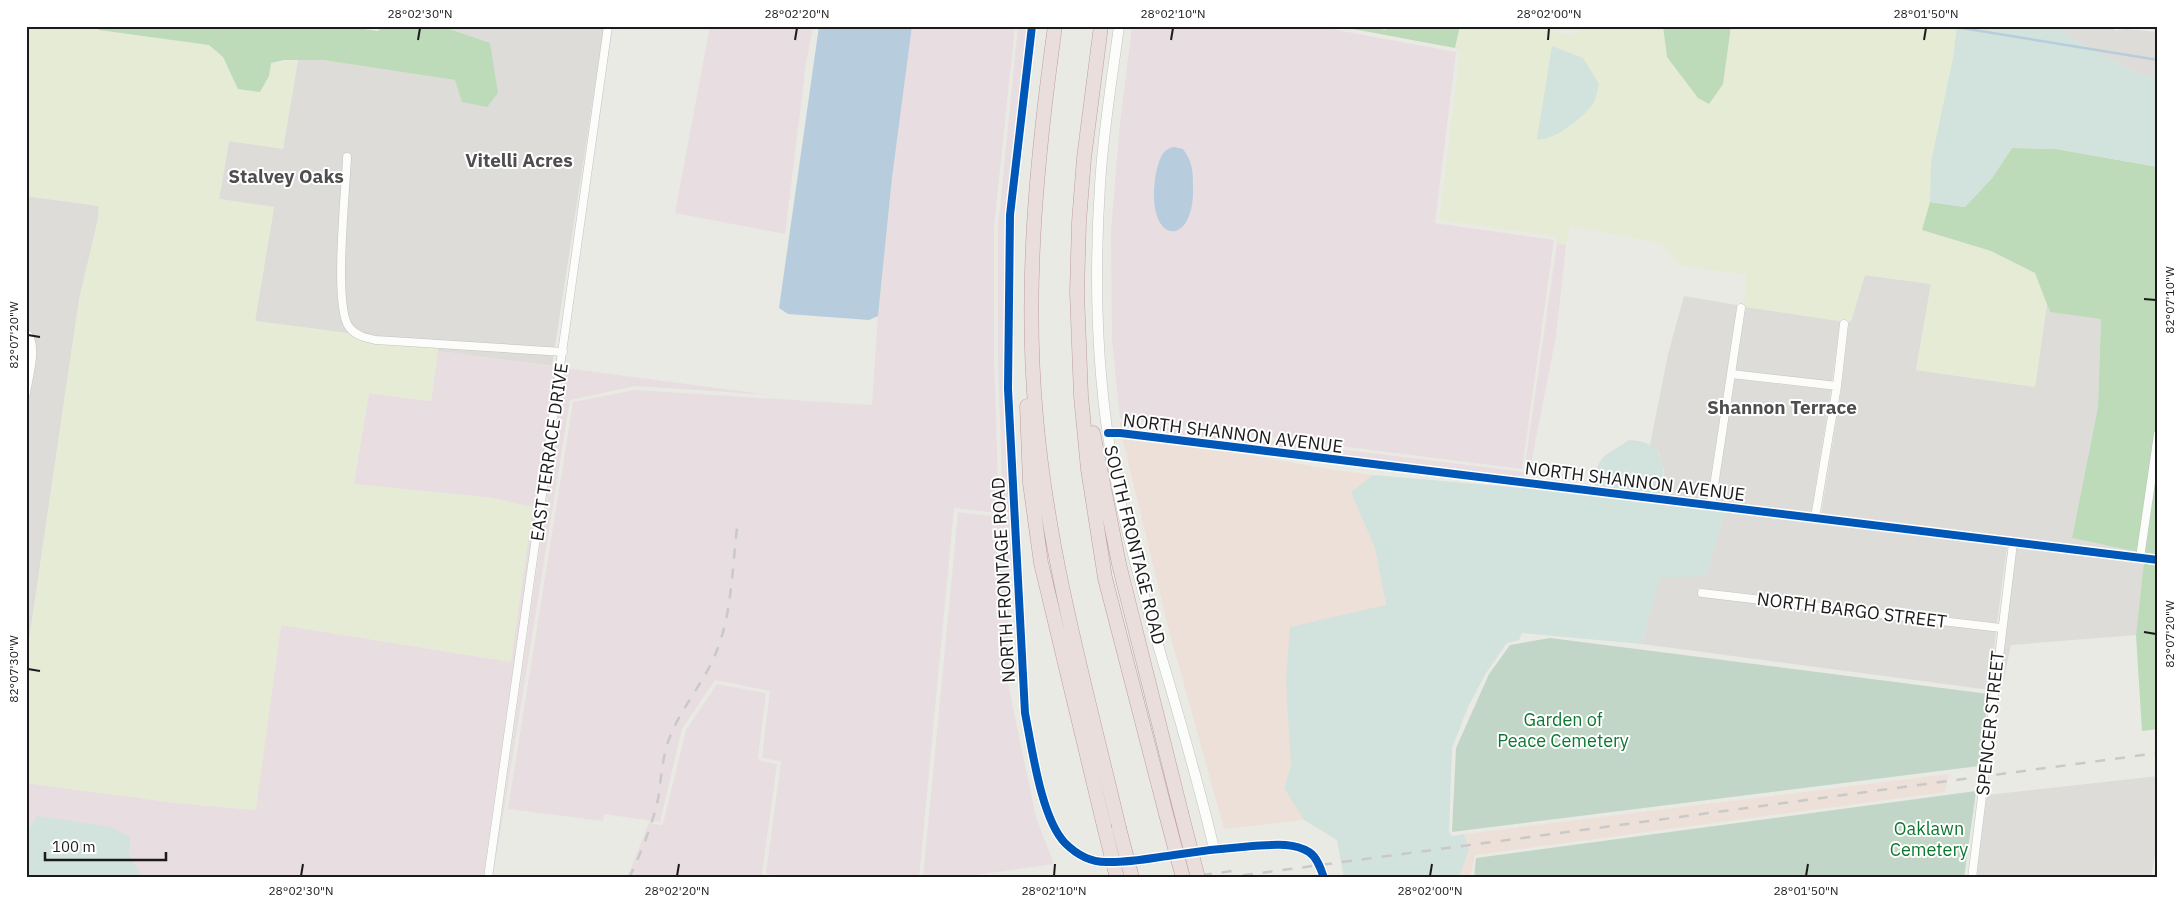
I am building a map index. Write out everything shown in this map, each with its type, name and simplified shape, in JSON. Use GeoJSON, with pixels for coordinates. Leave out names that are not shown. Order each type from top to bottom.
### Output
{"type":"FeatureCollection","features":[{"type":"Feature","properties":{"kind":"highway"},"geometry":{"type":"LineString","coordinates":[[1055,26],[1038,156],[1034,216],[1032,325],[1036,416],[1051,530],[1068,612],[1132,878]]}},
{"type":"Feature","properties":{"kind":"highway"},"geometry":{"type":"LineString","coordinates":[[1101,26],[1084,158],[1079,222],[1077,292],[1079,366],[1088,469],[1105,578],[1183,878]]}},
{"type":"Feature","properties":{"kind":"highway"},"geometry":{"type":"LineString","coordinates":[[1032,325],[1026,395],[1030,483],[1040,563],[1117,878]]}},
{"type":"Feature","properties":{"kind":"highway"},"geometry":{"type":"LineString","coordinates":[[1079,366],[1120,564],[1198,878]]}},
{"type":"Feature","properties":{"kind":"street","name":"EAST TERRACE DRIVE"},"geometry":{"type":"LineString","coordinates":[[488,878],[608,26]]}},
{"type":"Feature","properties":{"kind":"street","name":"NORTH FRONTAGE ROAD"},"geometry":{"type":"LineString","coordinates":[[1032,26],[1010,215],[1008,389],[1025,713],[1034,760],[1056,829],[1064,842],[1086,858],[1105,862],[1214,849],[1284,844],[1310,852],[1319,865],[1324,878]]}},
{"type":"Feature","properties":{"kind":"street","name":"SOUTH FRONTAGE ROAD"},"geometry":{"type":"LineString","coordinates":[[1119,26],[1100,183],[1097,303],[1101,373],[1108,433],[1131,547],[1214,849]]}},
{"type":"Feature","properties":{"kind":"street"},"geometry":{"type":"LineString","coordinates":[[347,157],[342,255],[343,315],[349,328],[360,336],[376,340],[563,352]]}},
{"type":"Feature","properties":{"kind":"street"},"geometry":{"type":"LineString","coordinates":[[1711,506],[1741,308]]}},
{"type":"Feature","properties":{"kind":"street"},"geometry":{"type":"LineString","coordinates":[[1815,518],[1837,386],[1844,324]]}},
{"type":"Feature","properties":{"kind":"street"},"geometry":{"type":"LineString","coordinates":[[26,333],[31,338],[33,346],[26,393]]}},
{"type":"Feature","properties":{"kind":"street"},"geometry":{"type":"LineString","coordinates":[[1731,374],[1837,386]]}},
{"type":"Feature","properties":{"kind":"street","name":"NORTH SHANNON AVENUE"},"geometry":{"type":"LineString","coordinates":[[1108,433],[2158,560]]}},
{"type":"Feature","properties":{"kind":"street"},"geometry":{"type":"LineString","coordinates":[[2140,558],[2158,434]]}},
{"type":"Feature","properties":{"kind":"street","name":"SPENCER STREET"},"geometry":{"type":"LineString","coordinates":[[1972,878],[2012,543]]}},
{"type":"Feature","properties":{"kind":"street","name":"NORTH BARGO STREET"},"geometry":{"type":"LineString","coordinates":[[1702,593],[2001,628]]}},
{"type":"Feature","properties":{"kind":"shaded area"},"geometry":{"type":"Polygon","coordinates":[[[456,26],[604,26],[552,366],[438,351],[439,341],[408,341],[255,321],[274,207],[219,199],[229,141],[283,148],[298,60],[323,60],[455,80],[492,65],[490,43],[448,28],[456,26]]]}},
{"type":"Feature","properties":{"kind":"shaded area"},"geometry":{"type":"Polygon","coordinates":[[[710,26],[813,26],[806,64],[785,234],[675,213],[710,26]]]}},
{"type":"Feature","properties":{"kind":"shaded area"},"geometry":{"type":"Polygon","coordinates":[[[912,26],[1015,26],[994,227],[994,359],[999,513],[954,508],[919,878],[811,878],[766,874],[781,761],[762,758],[770,691],[715,680],[682,729],[660,822],[604,814],[603,821],[508,809],[573,402],[635,390],[872,405],[878,316],[892,178],[912,26]]]}},
{"type":"Feature","properties":{"kind":"shaded area"},"geometry":{"type":"Polygon","coordinates":[[[1018,26],[1027,26],[1006,215],[1005,427],[1011,546],[1007,679],[1036,817],[1054,864],[955,878],[923,878],[958,512],[999,517],[1003,513],[998,359],[998,228],[1018,26]]]}},
{"type":"Feature","properties":{"kind":"shaded area"},"geometry":{"type":"Polygon","coordinates":[[[1132,26],[1315,26],[1456,52],[1435,223],[1554,240],[1522,469],[1120,418],[1112,341],[1111,231],[1120,123],[1132,26]]]}},
{"type":"Feature","properties":{"kind":"shaded area"},"geometry":{"type":"Polygon","coordinates":[[[1957,26],[2053,26],[2096,52],[2140,75],[2158,77],[2158,167],[2056,149],[2012,148],[1992,178],[1965,207],[1930,202],[1931,162],[1953,58],[1957,26]]]}},
{"type":"Feature","properties":{"kind":"shaded area"},"geometry":{"type":"Polygon","coordinates":[[[2053,26],[2114,26],[2114,31],[2126,29],[2158,32],[2158,77],[2140,75],[2096,52],[2053,26]]]}},
{"type":"Feature","properties":{"kind":"shaded area"},"geometry":{"type":"Polygon","coordinates":[[[1552,46],[1583,58],[1599,84],[1595,100],[1586,113],[1552,137],[1537,139],[1552,46]]]}},
{"type":"Feature","properties":{"kind":"shaded area"},"geometry":{"type":"Polygon","coordinates":[[[26,196],[99,206],[98,219],[79,300],[26,661],[26,196]]]}},
{"type":"Feature","properties":{"kind":"shaded area"},"geometry":{"type":"Polygon","coordinates":[[[1557,243],[1566,245],[1556,336],[1528,479],[1121,429],[1120,422],[1524,472],[1557,243]]]}},
{"type":"Feature","properties":{"kind":"shaded area"},"geometry":{"type":"Polygon","coordinates":[[[1865,275],[1931,284],[1916,370],[2035,387],[2047,303],[2050,312],[2101,318],[2098,407],[2072,538],[2145,552],[2145,554],[1821,515],[1841,391],[1849,322],[1865,275]]]}},
{"type":"Feature","properties":{"kind":"shaded area"},"geometry":{"type":"Polygon","coordinates":[[[1684,296],[1737,305],[1707,501],[1664,496],[1664,470],[1659,453],[1650,445],[1668,354],[1684,296]]]}},
{"type":"Feature","properties":{"kind":"shaded area"},"geometry":{"type":"Polygon","coordinates":[[[1746,307],[1840,321],[1832,382],[1736,370],[1746,307]]]}},
{"type":"Feature","properties":{"kind":"shaded area"},"geometry":{"type":"Polygon","coordinates":[[[438,351],[556,367],[483,878],[141,878],[140,872],[129,855],[28,832],[26,843],[26,783],[176,803],[255,810],[281,625],[511,662],[493,498],[353,484],[369,393],[431,401],[438,351]]]}},
{"type":"Feature","properties":{"kind":"shaded area"},"geometry":{"type":"Polygon","coordinates":[[[565,368],[770,395],[635,386],[570,400],[493,878],[565,368]]]}},
{"type":"Feature","properties":{"kind":"shaded area"},"geometry":{"type":"Polygon","coordinates":[[[1735,379],[1831,390],[1811,514],[1716,502],[1735,379]]]}},
{"type":"Feature","properties":{"kind":"shaded area"},"geometry":{"type":"Polygon","coordinates":[[[1122,437],[1232,452],[1373,475],[1351,492],[1375,548],[1386,606],[1291,765],[1284,788],[1304,820],[1224,829],[1168,627],[1122,437]]]}},
{"type":"Feature","properties":{"kind":"shaded area"},"geometry":{"type":"Polygon","coordinates":[[[1629,440],[1650,445],[1656,451],[1663,466],[1664,496],[1594,487],[1597,468],[1603,457],[1629,440]]]}},
{"type":"Feature","properties":{"kind":"shaded area"},"geometry":{"type":"Polygon","coordinates":[[[1373,475],[1536,489],[1725,512],[1706,576],[1659,578],[1642,644],[1522,633],[1519,640],[1507,643],[1486,673],[1468,707],[1452,748],[1449,832],[1452,836],[1464,834],[1469,849],[1459,878],[1344,878],[1337,840],[1304,820],[1284,788],[1291,765],[1286,683],[1290,627],[1386,605],[1375,548],[1351,492],[1373,475]]]}},
{"type":"Feature","properties":{"kind":"shaded area"},"geometry":{"type":"Polygon","coordinates":[[[1725,512],[2007,546],[1997,623],[1698,588],[1698,596],[1996,631],[1990,690],[1642,644],[1659,577],[1706,575],[1725,512]]]}},
{"type":"Feature","properties":{"kind":"shaded area"},"geometry":{"type":"Polygon","coordinates":[[[2017,547],[2144,562],[2136,635],[2011,645],[2000,696],[2006,628],[2017,547]]]}},
{"type":"Feature","properties":{"kind":"shaded area"},"geometry":{"type":"Polygon","coordinates":[[[717,684],[766,693],[758,758],[761,761],[777,764],[762,873],[765,877],[772,878],[627,878],[649,823],[663,824],[686,730],[717,684]]]}},
{"type":"Feature","properties":{"kind":"shaded area"},"geometry":{"type":"Polygon","coordinates":[[[1949,774],[1945,792],[1475,855],[1470,878],[1459,878],[1469,849],[1464,834],[1949,774]]]}},
{"type":"Feature","properties":{"kind":"shaded area"},"geometry":{"type":"Polygon","coordinates":[[[2158,776],[2158,837],[2151,878],[1976,878],[1987,795],[2158,776]]]}},
{"type":"Feature","properties":{"kind":"shaded area"},"geometry":{"type":"Polygon","coordinates":[[[37,816],[111,827],[130,837],[129,855],[140,872],[141,878],[26,878],[28,832],[37,816]]]}},
{"type":"Feature","properties":{"kind":"green space"},"geometry":{"type":"Polygon","coordinates":[[[26,26],[99,26],[99,30],[209,45],[222,57],[238,89],[260,92],[269,76],[271,63],[298,60],[283,149],[229,141],[219,199],[274,207],[255,321],[408,341],[439,341],[431,401],[369,393],[354,484],[493,498],[533,507],[511,662],[281,625],[256,810],[176,803],[26,783],[26,661],[79,300],[98,219],[99,206],[26,196],[26,26]]]}},
{"type":"Feature","properties":{"kind":"green space"},"geometry":{"type":"Polygon","coordinates":[[[99,26],[342,26],[378,31],[383,26],[456,26],[450,29],[490,43],[498,93],[487,107],[462,102],[455,80],[323,60],[284,60],[271,63],[269,76],[260,92],[238,89],[223,57],[209,45],[99,30],[99,26]]]}},
{"type":"Feature","properties":{"kind":"green space"},"geometry":{"type":"Polygon","coordinates":[[[1337,26],[1372,26],[1385,30],[1391,26],[1460,26],[1455,48],[1337,26]]]}},
{"type":"Feature","properties":{"kind":"green space"},"geometry":{"type":"Polygon","coordinates":[[[1460,26],[1554,26],[1554,32],[1572,35],[1588,26],[1663,26],[1667,57],[1723,84],[1731,26],[1957,26],[1953,58],[1931,162],[1930,202],[1922,230],[1991,251],[2035,273],[2047,303],[2035,387],[1916,370],[1931,284],[1865,275],[1851,322],[1840,319],[1839,321],[1746,307],[1744,305],[1746,275],[1679,265],[1661,243],[1570,226],[1566,245],[1557,243],[1557,238],[1554,236],[1439,220],[1460,53],[1455,48],[1460,26]]]}},
{"type":"Feature","properties":{"kind":"green space"},"geometry":{"type":"Polygon","coordinates":[[[1663,26],[1731,26],[1723,84],[1709,104],[1698,98],[1667,57],[1663,26]]]}},
{"type":"Feature","properties":{"kind":"green space"},"geometry":{"type":"Polygon","coordinates":[[[2012,148],[2056,149],[2158,167],[2158,556],[2072,538],[2098,407],[2101,319],[2050,312],[2035,273],[1991,251],[1922,230],[1930,202],[1965,207],[1992,178],[2012,148]]]}},
{"type":"Feature","properties":{"kind":"green space"},"geometry":{"type":"Polygon","coordinates":[[[2144,562],[2158,564],[2158,729],[2142,731],[2136,635],[2144,562]]]}},
{"type":"Feature","properties":{"kind":"green space","name":"Garden of Peace Cemetery"},"geometry":{"type":"Polygon","coordinates":[[[1550,638],[1989,694],[1979,766],[1452,832],[1456,748],[1489,674],[1510,645],[1550,638]]]}},
{"type":"Feature","properties":{"kind":"green space","name":"Oaklawn Cemetery"},"geometry":{"type":"Polygon","coordinates":[[[1976,791],[1964,878],[1474,878],[1476,858],[1976,791]]]}},
{"type":"Feature","properties":{"kind":"water"},"geometry":{"type":"Polygon","coordinates":[[[819,26],[912,26],[892,178],[878,316],[869,320],[788,314],[779,308],[819,26]]]}},
{"type":"Feature","properties":{"kind":"water"},"geometry":{"type":"Polygon","coordinates":[[[1174,147],[1183,149],[1190,162],[1193,185],[1192,206],[1187,221],[1179,229],[1171,231],[1163,226],[1157,215],[1154,197],[1156,173],[1160,160],[1166,150],[1174,147]]]}},
{"type":"Feature","properties":{"kind":"waterway"},"geometry":{"type":"LineString","coordinates":[[1950,26],[2158,60]]}},
{"type":"Feature","properties":{"kind":"railway"},"geometry":{"type":"LineString","coordinates":[[629,878],[646,839],[656,809],[668,742],[678,719],[710,666],[721,640],[731,592],[737,528]]}},
{"type":"Feature","properties":{"kind":"railway"},"geometry":{"type":"LineString","coordinates":[[1223,878],[2158,753]]}},
{"type":"Feature","properties":{"kind":"railway"},"geometry":{"type":"LineString","coordinates":[[1182,878],[1232,871]]}},
{"type":"Feature","properties":{"kind":"cycle path"},"geometry":{"type":"LineString","coordinates":[[1032,26],[1010,215],[1008,389],[1025,713],[1034,763],[1044,800],[1057,832],[1065,843],[1074,851],[1094,861],[1123,862],[1194,852],[1282,845],[1296,847],[1312,854],[1324,878]]}},
{"type":"Feature","properties":{"kind":"cycle path"},"geometry":{"type":"LineString","coordinates":[[1108,433],[2158,560]]}},
{"type":"Feature","properties":{"kind":"district","name":"Vitelli Acres"},"geometry":{"type":"Point","coordinates":[519,160]}},
{"type":"Feature","properties":{"kind":"district","name":"Stalvey Oaks"},"geometry":{"type":"Point","coordinates":[286,176]}},
{"type":"Feature","properties":{"kind":"district","name":"Shannon Terrace"},"geometry":{"type":"Point","coordinates":[1782,407]}}]}
